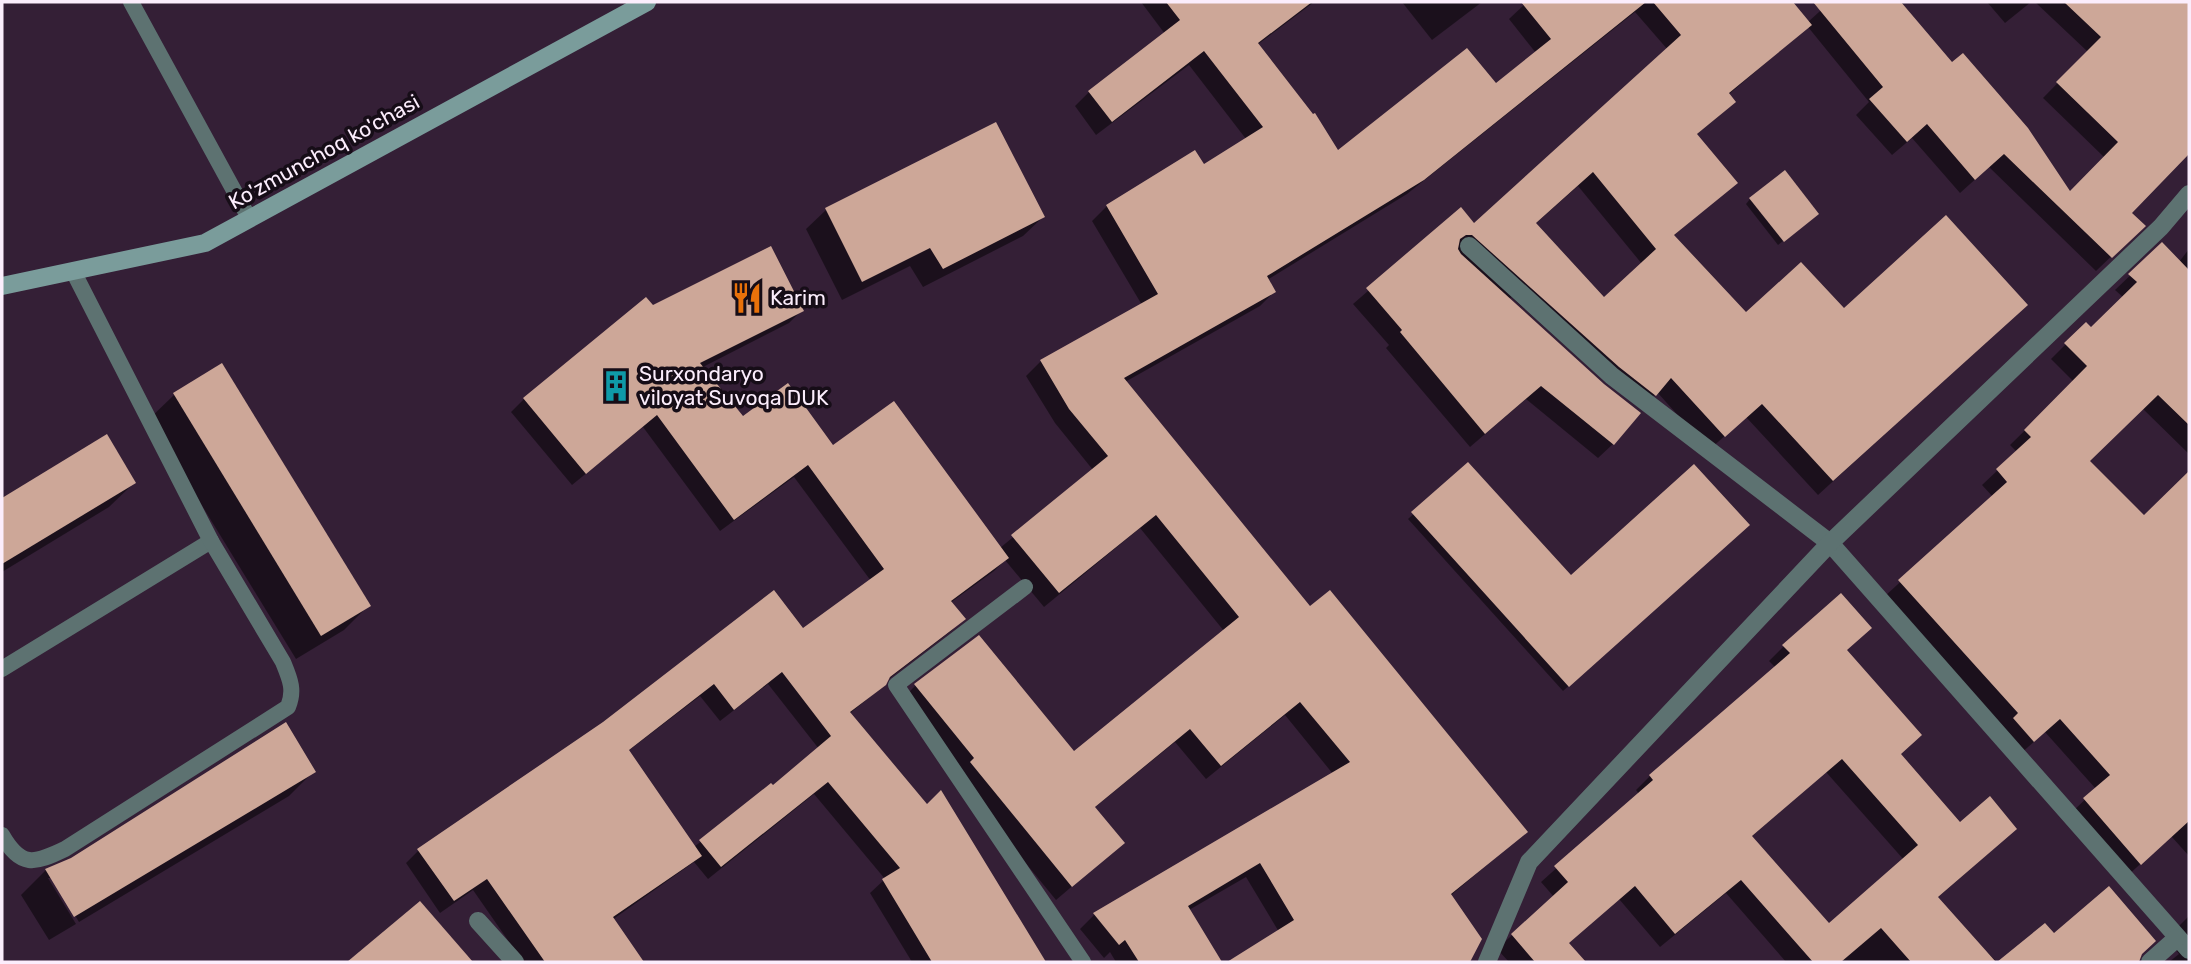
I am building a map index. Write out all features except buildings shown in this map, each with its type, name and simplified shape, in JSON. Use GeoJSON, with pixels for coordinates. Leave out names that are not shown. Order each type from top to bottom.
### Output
{"type":"FeatureCollection","features":[{"type":"Feature","properties":{"kind":"street","name":"Ko'zmunchoq ko'chasi"},"geometry":{"type":"LineString","coordinates":[[2,286],[205,243],[646,2]]}},
{"type":"Feature","properties":{"kind":"street"},"geometry":{"type":"LineString","coordinates":[[1487,962],[1529,862],[1830,543],[2161,227],[2189,194]]}},
{"type":"Feature","properties":{"kind":"street"},"geometry":{"type":"LineString","coordinates":[[1469,246],[1612,376],[1830,543],[2183,944],[2150,962]]}},
{"type":"Feature","properties":{"kind":"street"},"geometry":{"type":"LineString","coordinates":[[478,920],[515,962]]}},
{"type":"Feature","properties":{"kind":"lane"},"geometry":{"type":"LineString","coordinates":[[131,2],[249,219]]}},
{"type":"Feature","properties":{"kind":"lane"},"geometry":{"type":"LineString","coordinates":[[2,835],[11,852],[24,860],[42,860],[65,849],[288,707],[293,695],[292,682],[283,662],[211,541],[73,271]]}},
{"type":"Feature","properties":{"kind":"lane"},"geometry":{"type":"LineString","coordinates":[[2,669],[211,541]]}},
{"type":"Feature","properties":{"kind":"lane"},"geometry":{"type":"LineString","coordinates":[[1026,587],[896,685],[1083,962]]}},
{"type":"Feature","properties":{"kind":"place","name":"Karim"},"geometry":{"type":"Point","coordinates":[747,298]}},
{"type":"Feature","properties":{"kind":"place","name":"Surxondaryo viloyat Suvoqa DUK"},"geometry":{"type":"Point","coordinates":[616,386]}}]}
